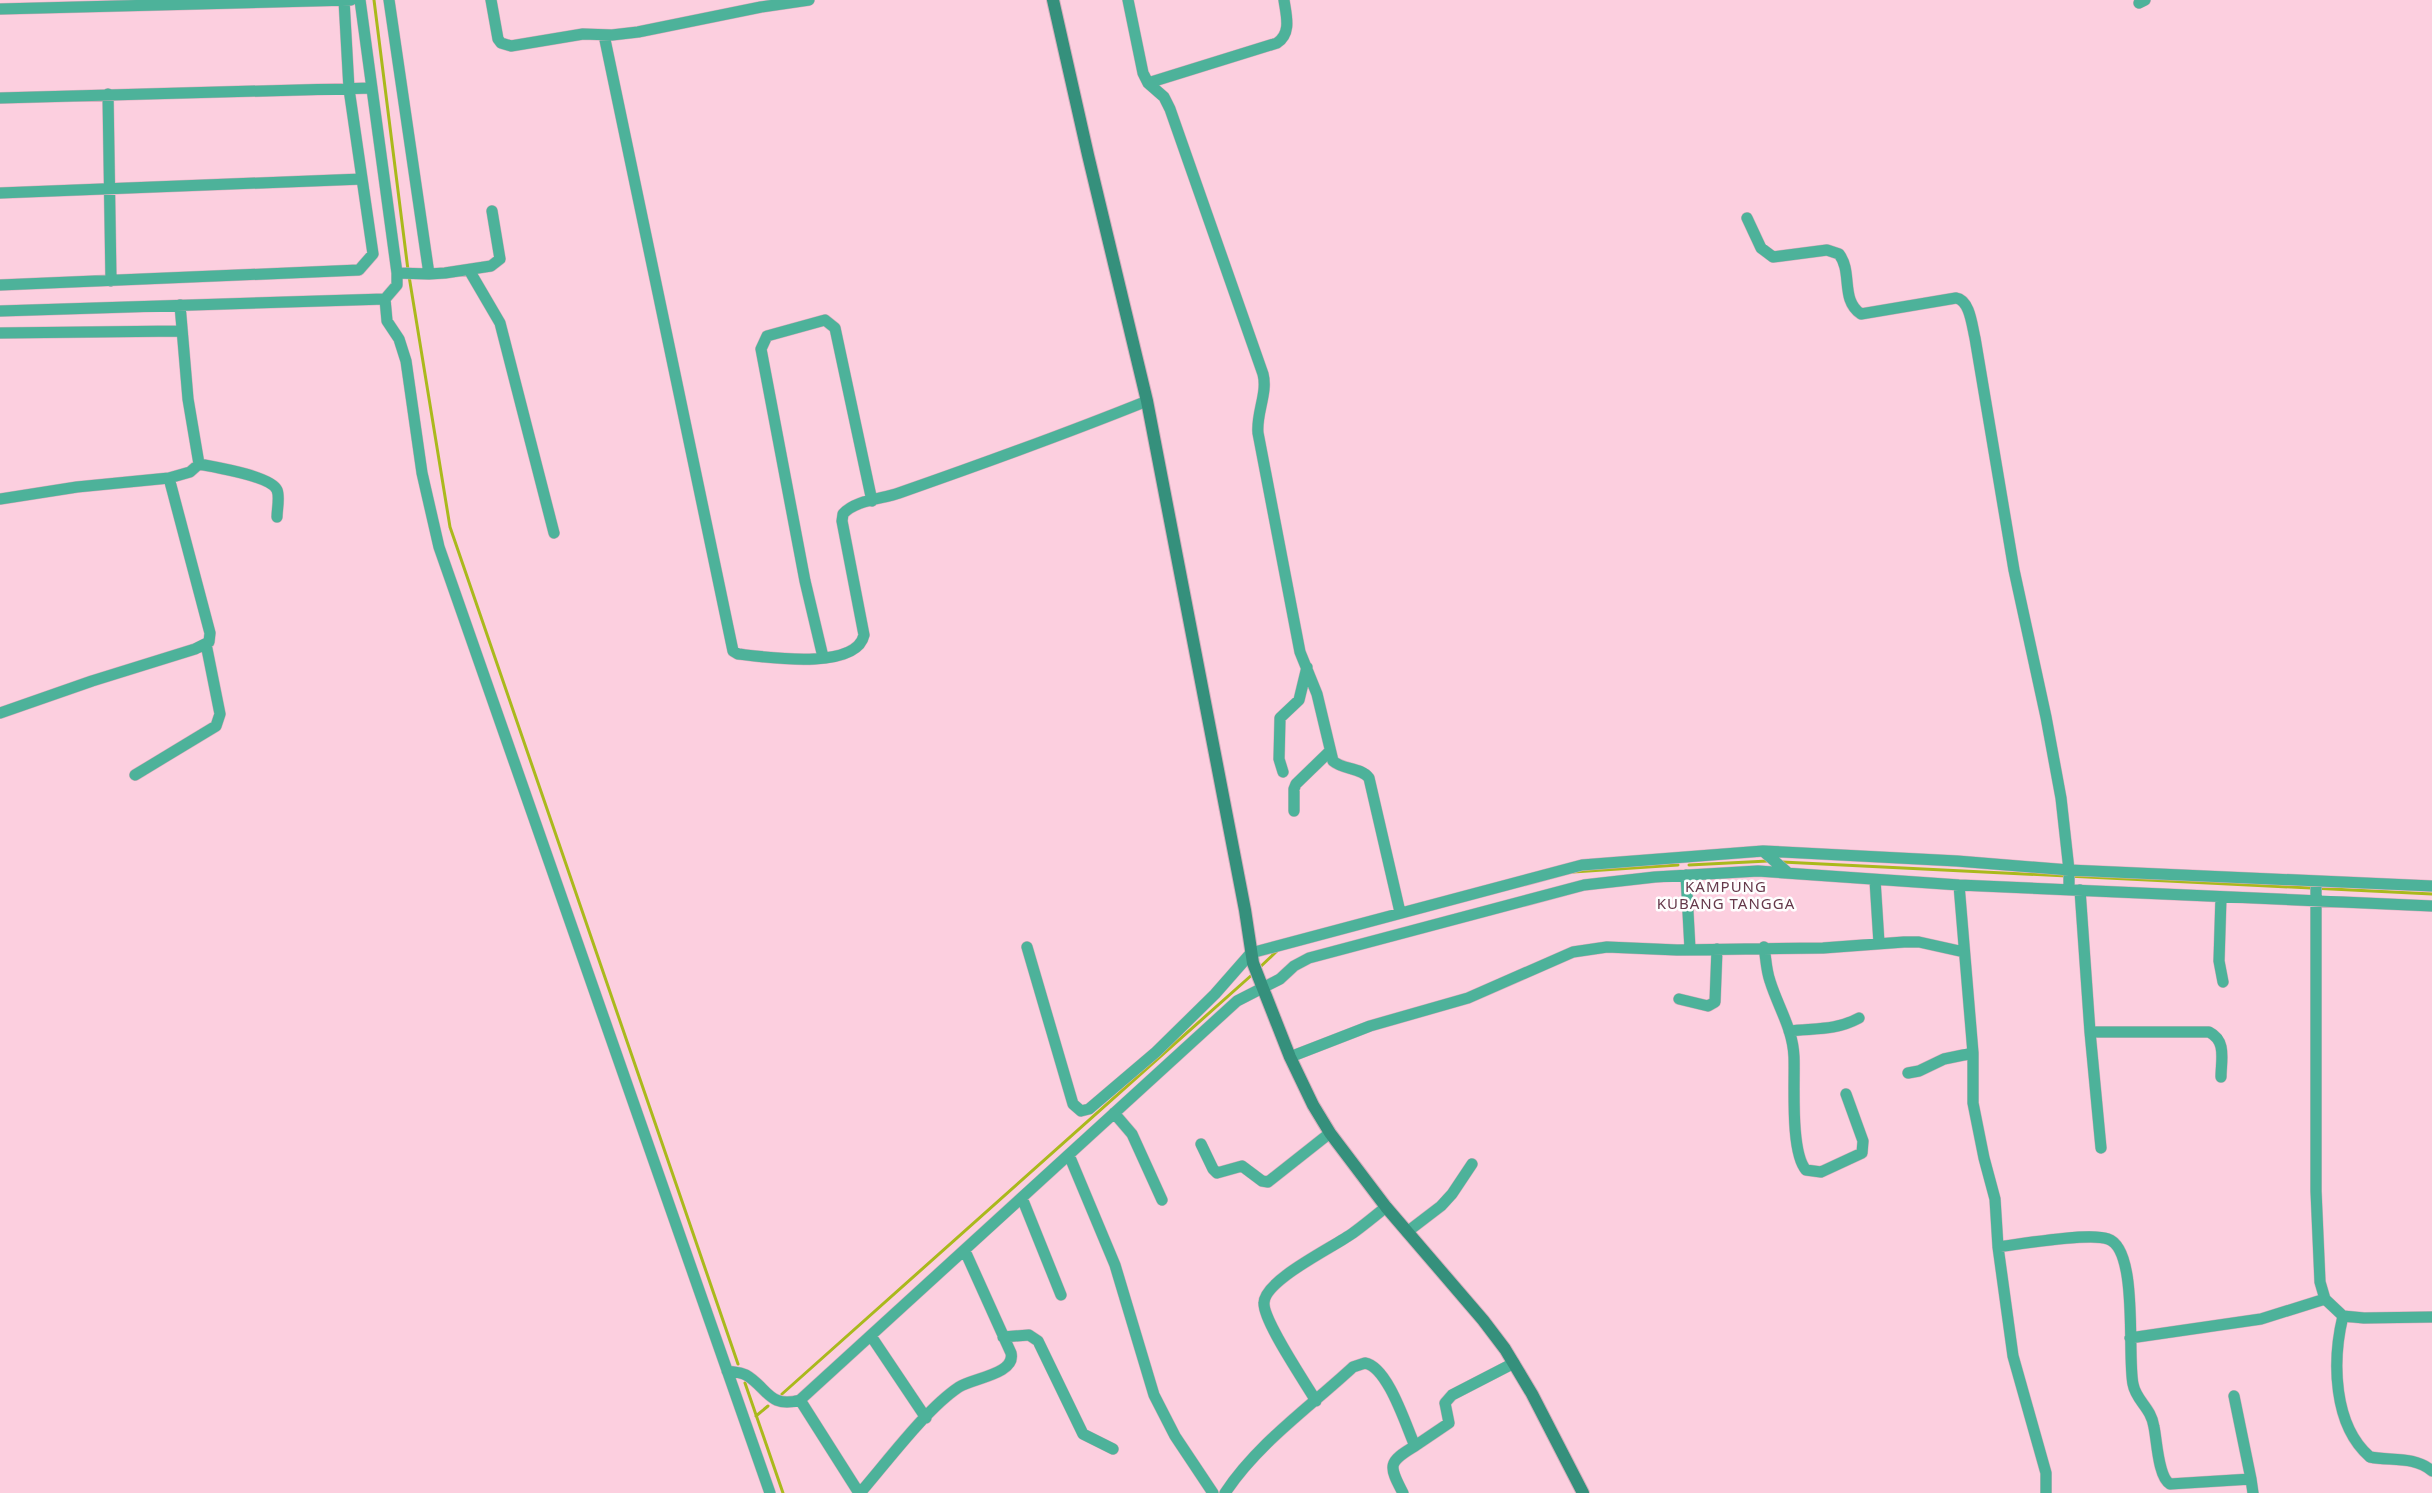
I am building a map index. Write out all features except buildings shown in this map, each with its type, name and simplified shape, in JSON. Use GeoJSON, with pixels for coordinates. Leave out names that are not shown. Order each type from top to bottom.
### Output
{"type":"FeatureCollection","features":[{"type":"Feature","properties":{"kind":"street"},"geometry":{"type":"LineString","coordinates":[[0,286],[359,270],[373,254],[349,89],[344,0]]}},
{"type":"Feature","properties":{"kind":"street"},"geometry":{"type":"LineString","coordinates":[[0,9],[360,0],[401,273],[397,285],[385,299],[387,321],[399,339],[406,360],[422,473],[439,547],[770,1493]]}},
{"type":"Feature","properties":{"kind":"street"},"geometry":{"type":"LineString","coordinates":[[389,0],[424,273]]}},
{"type":"Feature","properties":{"kind":"street"},"geometry":{"type":"LineString","coordinates":[[491,0],[498,39],[506,46],[583,34],[604,35],[638,32],[790,1],[809,0]]}},
{"type":"Feature","properties":{"kind":"street"},"geometry":{"type":"LineString","coordinates":[[1053,0],[1147,401],[1245,910],[1252,958],[1261,985],[1290,1057],[1313,1104],[1330,1133],[1386,1207],[1483,1320],[1514,1363],[1583,1493]]}},
{"type":"Feature","properties":{"kind":"street"},"geometry":{"type":"LineString","coordinates":[[1128,0],[1143,72],[1148,83],[1158,90],[1170,109],[1263,374],[1264,389],[1257,420],[1258,433],[1300,652],[1317,694],[1330,751],[1335,764],[1363,772],[1369,778],[1400,912]]}},
{"type":"Feature","properties":{"kind":"street"},"geometry":{"type":"LineString","coordinates":[[1148,83],[1277,42],[1285,36],[1287,30],[1284,0]]}},
{"type":"Feature","properties":{"kind":"street"},"geometry":{"type":"LineString","coordinates":[[604,35],[731,648],[738,654],[793,659],[823,657],[851,652],[857,648],[863,639],[842,521],[842,514],[851,506],[872,501],[1056,437],[1147,401]]}},
{"type":"Feature","properties":{"kind":"street"},"geometry":{"type":"LineString","coordinates":[[0,98],[372,88]]}},
{"type":"Feature","properties":{"kind":"street"},"geometry":{"type":"LineString","coordinates":[[108,94],[111,281]]}},
{"type":"Feature","properties":{"kind":"street"},"geometry":{"type":"LineString","coordinates":[[0,194],[362,179]]}},
{"type":"Feature","properties":{"kind":"street"},"geometry":{"type":"LineString","coordinates":[[401,273],[469,270],[491,266],[500,259],[492,211]]}},
{"type":"Feature","properties":{"kind":"street"},"geometry":{"type":"LineString","coordinates":[[1747,218],[1761,248],[1772,257],[1828,250],[1839,254],[1844,264],[1849,299],[1861,314],[1956,298],[1966,305],[1975,338],[2014,570],[2058,780],[2090,1032],[2101,1148]]}},
{"type":"Feature","properties":{"kind":"street"},"geometry":{"type":"LineString","coordinates":[[469,270],[500,323],[554,533]]}},
{"type":"Feature","properties":{"kind":"street"},"geometry":{"type":"LineString","coordinates":[[0,311],[385,299]]}},
{"type":"Feature","properties":{"kind":"street"},"geometry":{"type":"LineString","coordinates":[[180,305],[180,331],[199,464]]}},
{"type":"Feature","properties":{"kind":"street"},"geometry":{"type":"LineString","coordinates":[[823,657],[805,580],[761,349],[767,336],[825,320],[835,328],[872,501]]}},
{"type":"Feature","properties":{"kind":"street"},"geometry":{"type":"LineString","coordinates":[[0,333],[180,331]]}},
{"type":"Feature","properties":{"kind":"street"},"geometry":{"type":"LineString","coordinates":[[0,498],[77,487],[169,478],[190,472],[199,464]]}},
{"type":"Feature","properties":{"kind":"street"},"geometry":{"type":"LineString","coordinates":[[199,464],[253,477],[271,484],[278,492],[277,517]]}},
{"type":"Feature","properties":{"kind":"street"},"geometry":{"type":"LineString","coordinates":[[0,713],[209,642],[210,633],[169,478]]}},
{"type":"Feature","properties":{"kind":"street"},"geometry":{"type":"LineString","coordinates":[[135,775],[216,726],[220,714],[206,644]]}},
{"type":"Feature","properties":{"kind":"street"},"geometry":{"type":"LineString","coordinates":[[1283,772],[1279,753],[1280,718],[1298,700],[1307,667]]}},
{"type":"Feature","properties":{"kind":"street"},"geometry":{"type":"LineString","coordinates":[[1294,811],[1294,790],[1296,784],[1330,751]]}},
{"type":"Feature","properties":{"kind":"street"},"geometry":{"type":"LineString","coordinates":[[1762,850],[1785,870]]}},
{"type":"Feature","properties":{"kind":"street"},"geometry":{"type":"LineString","coordinates":[[1027,947],[1073,1104],[1081,1111],[1088,1109],[1156,1052],[1252,958],[1400,912],[1582,865],[1762,850],[1957,861],[2071,882],[2221,897],[2432,886]]}},
{"type":"Feature","properties":{"kind":"street"},"geometry":{"type":"LineString","coordinates":[[726,1371],[746,1375],[776,1400],[792,1402],[800,1400],[1236,1001],[1261,985],[1280,979],[1294,966],[1309,958],[1584,885],[1686,875],[1785,870],[1875,880],[1959,885],[2071,882],[2317,891],[2432,906]]}},
{"type":"Feature","properties":{"kind":"street"},"geometry":{"type":"LineString","coordinates":[[1686,875],[1690,950]]}},
{"type":"Feature","properties":{"kind":"street"},"geometry":{"type":"LineString","coordinates":[[1875,880],[1879,943]]}},
{"type":"Feature","properties":{"kind":"street"},"geometry":{"type":"LineString","coordinates":[[1959,885],[1973,1052],[1974,1103],[1984,1158],[1995,1199],[1998,1247],[2013,1356],[2046,1473],[2046,1493]]}},
{"type":"Feature","properties":{"kind":"street"},"geometry":{"type":"LineString","coordinates":[[2317,891],[2316,1192],[2320,1282],[2325,1299],[2343,1316],[2364,1318],[2432,1317]]}},
{"type":"Feature","properties":{"kind":"street"},"geometry":{"type":"LineString","coordinates":[[2221,897],[2219,961],[2223,982]]}},
{"type":"Feature","properties":{"kind":"street"},"geometry":{"type":"LineString","coordinates":[[1290,1057],[1377,1024],[1468,998],[1572,952],[1607,946],[1690,950],[1764,947],[1823,948],[1879,943],[1920,942],[1964,952]]}},
{"type":"Feature","properties":{"kind":"street"},"geometry":{"type":"LineString","coordinates":[[1764,947],[1769,980],[1789,1030],[1794,1056],[1794,1101],[1797,1139],[1800,1160],[1806,1170],[1821,1172],[1862,1153],[1863,1141],[1846,1094]]}},
{"type":"Feature","properties":{"kind":"street"},"geometry":{"type":"LineString","coordinates":[[1679,999],[1708,1006],[1715,1002],[1717,949]]}},
{"type":"Feature","properties":{"kind":"street"},"geometry":{"type":"LineString","coordinates":[[1789,1030],[1832,1029],[1846,1025],[1859,1018]]}},
{"type":"Feature","properties":{"kind":"street"},"geometry":{"type":"LineString","coordinates":[[2090,1032],[2209,1032],[2220,1040],[2222,1047],[2220,1077]]}},
{"type":"Feature","properties":{"kind":"street"},"geometry":{"type":"LineString","coordinates":[[1908,1073],[1919,1071],[1944,1059],[1973,1052]]}},
{"type":"Feature","properties":{"kind":"street"},"geometry":{"type":"LineString","coordinates":[[1114,1113],[1132,1134],[1162,1200]]}},
{"type":"Feature","properties":{"kind":"street"},"geometry":{"type":"LineString","coordinates":[[1201,1144],[1213,1169],[1217,1173],[1242,1166],[1262,1181],[1268,1182],[1330,1133]]}},
{"type":"Feature","properties":{"kind":"street"},"geometry":{"type":"LineString","coordinates":[[1069,1155],[1115,1265],[1154,1395],[1175,1436],[1213,1493]]}},
{"type":"Feature","properties":{"kind":"street"},"geometry":{"type":"LineString","coordinates":[[1407,1232],[1441,1206],[1452,1194],[1472,1164]]}},
{"type":"Feature","properties":{"kind":"street"},"geometry":{"type":"LineString","coordinates":[[1022,1198],[1061,1294]]}},
{"type":"Feature","properties":{"kind":"street"},"geometry":{"type":"LineString","coordinates":[[1316,1401],[1272,1326],[1265,1312],[1263,1302],[1270,1288],[1316,1255],[1352,1234],[1386,1207]]}},
{"type":"Feature","properties":{"kind":"street"},"geometry":{"type":"LineString","coordinates":[[1998,1247],[2084,1238],[2108,1239],[2116,1244],[2121,1254],[2130,1287],[2130,1338],[2133,1385],[2152,1416],[2163,1476],[2170,1484],[2251,1479]]}},
{"type":"Feature","properties":{"kind":"street"},"geometry":{"type":"LineString","coordinates":[[800,1400],[859,1493],[926,1418],[959,1388],[1005,1369],[1012,1359],[965,1251]]}},
{"type":"Feature","properties":{"kind":"street"},"geometry":{"type":"LineString","coordinates":[[2130,1338],[2261,1319],[2325,1299]]}},
{"type":"Feature","properties":{"kind":"street"},"geometry":{"type":"LineString","coordinates":[[2343,1316],[2336,1367],[2347,1424],[2355,1440],[2370,1457],[2401,1459],[2428,1468],[2432,1472]]}},
{"type":"Feature","properties":{"kind":"street"},"geometry":{"type":"LineString","coordinates":[[1003,1337],[1029,1334],[1038,1341],[1083,1434],[1113,1449]]}},
{"type":"Feature","properties":{"kind":"street"},"geometry":{"type":"LineString","coordinates":[[871,1336],[926,1418]]}},
{"type":"Feature","properties":{"kind":"street"},"geometry":{"type":"LineString","coordinates":[[1225,1493],[1239,1471],[1353,1367],[1365,1363],[1370,1364],[1386,1380],[1415,1446]]}},
{"type":"Feature","properties":{"kind":"street"},"geometry":{"type":"LineString","coordinates":[[1402,1493],[1395,1478],[1393,1462],[1396,1457],[1449,1423],[1445,1403],[1452,1395],[1514,1363]]}},
{"type":"Feature","properties":{"kind":"street"},"geometry":{"type":"LineString","coordinates":[[2234,1396],[2253,1493]]}},
{"type":"Feature","properties":{"kind":"waterway"},"geometry":{"type":"LineString","coordinates":[[374,0],[408,270]]}},
{"type":"Feature","properties":{"kind":"waterway"},"geometry":{"type":"LineString","coordinates":[[409,276],[450,527],[738,1364]]}},
{"type":"Feature","properties":{"kind":"waterway"},"geometry":{"type":"LineString","coordinates":[[1689,865],[1768,861]]}},
{"type":"Feature","properties":{"kind":"waterway"},"geometry":{"type":"LineString","coordinates":[[1782,862],[2432,894]]}},
{"type":"Feature","properties":{"kind":"waterway"},"geometry":{"type":"LineString","coordinates":[[1573,872],[1678,865]]}},
{"type":"Feature","properties":{"kind":"waterway"},"geometry":{"type":"LineString","coordinates":[[1258,969],[1277,951]]}},
{"type":"Feature","properties":{"kind":"waterway"},"geometry":{"type":"LineString","coordinates":[[782,1394],[1254,973]]}},
{"type":"Feature","properties":{"kind":"waterway"},"geometry":{"type":"LineString","coordinates":[[745,1383],[783,1493]]}},
{"type":"Feature","properties":{"kind":"waterway"},"geometry":{"type":"LineString","coordinates":[[756,1416],[768,1406]]}},
{"type":"Feature","properties":{"kind":"district","name":"KAMPUNG KUBANG TANGGA"},"geometry":{"type":"Point","coordinates":[1726,894]}}]}
